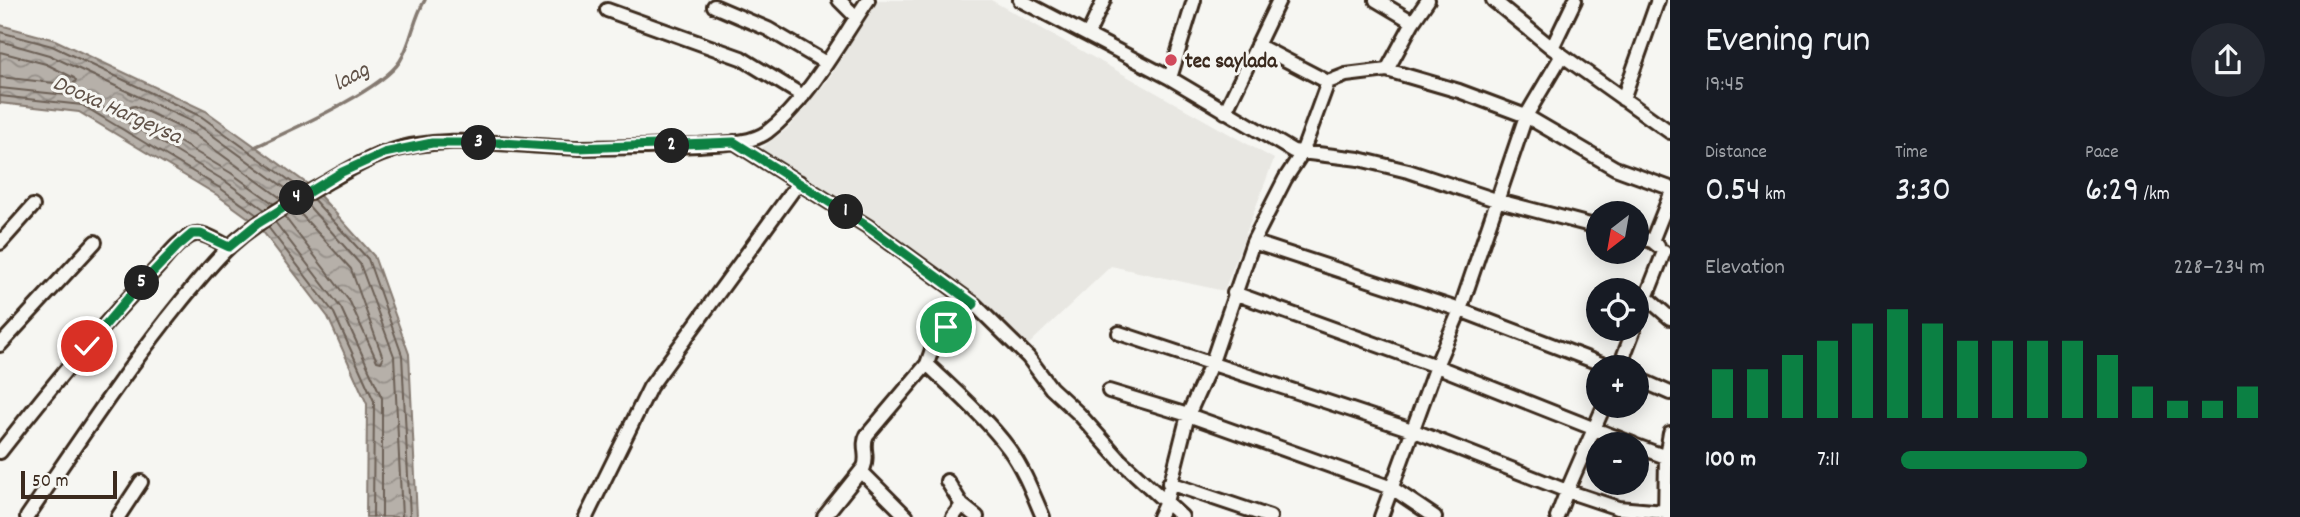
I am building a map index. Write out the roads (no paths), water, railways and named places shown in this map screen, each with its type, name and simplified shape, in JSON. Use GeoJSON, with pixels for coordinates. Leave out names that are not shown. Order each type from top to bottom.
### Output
{"type":"FeatureCollection","features":[{"type":"Feature","properties":{"kind":"street"},"geometry":{"type":"LineString","coordinates":[[839,0],[856,17]]}},
{"type":"Feature","properties":{"kind":"street"},"geometry":{"type":"LineString","coordinates":[[27,517],[134,361],[229,247],[257,224],[342,172],[384,153],[432,143],[503,143],[579,148],[734,142],[752,138],[766,132],[803,96],[868,0]]}},
{"type":"Feature","properties":{"kind":"street"},"geometry":{"type":"LineString","coordinates":[[1020,0],[1170,78],[1293,151],[1359,159],[1408,171],[1499,201],[1586,224]]}},
{"type":"Feature","properties":{"kind":"street"},"geometry":{"type":"LineString","coordinates":[[1088,34],[1104,0]]}},
{"type":"Feature","properties":{"kind":"street"},"geometry":{"type":"LineString","coordinates":[[1170,78],[1194,0]]}},
{"type":"Feature","properties":{"kind":"street"},"geometry":{"type":"LineString","coordinates":[[1225,111],[1279,0]]}},
{"type":"Feature","properties":{"kind":"street"},"geometry":{"type":"LineString","coordinates":[[1376,0],[1413,22]]}},
{"type":"Feature","properties":{"kind":"street"},"geometry":{"type":"LineString","coordinates":[[1387,70],[1428,0]]}},
{"type":"Feature","properties":{"kind":"street"},"geometry":{"type":"LineString","coordinates":[[1493,0],[1557,51],[1670,132]]}},
{"type":"Feature","properties":{"kind":"street"},"geometry":{"type":"LineString","coordinates":[[1381,517],[1436,366],[1460,310],[1499,201],[1525,116],[1557,51],[1575,0]]}},
{"type":"Feature","properties":{"kind":"street"},"geometry":{"type":"LineString","coordinates":[[1623,99],[1658,0]]}},
{"type":"Feature","properties":{"kind":"street"},"geometry":{"type":"LineString","coordinates":[[714,6],[768,29],[826,64]]}},
{"type":"Feature","properties":{"kind":"street"},"geometry":{"type":"LineString","coordinates":[[607,10],[741,58],[803,96]]}},
{"type":"Feature","properties":{"kind":"street"},"geometry":{"type":"LineString","coordinates":[[1257,45],[1328,82],[1346,75],[1387,70],[1459,91],[1525,116],[1615,168],[1670,188]]}},
{"type":"Feature","properties":{"kind":"street"},"geometry":{"type":"LineString","coordinates":[[1158,517],[1166,502],[1188,415],[1212,362],[1253,242],[1285,179],[1303,153],[1328,82]]}},
{"type":"Feature","properties":{"kind":"street"},"geometry":{"type":"LineString","coordinates":[[734,142],[867,226],[974,304],[1028,357],[1051,388],[1079,414],[1121,461],[1182,517]]}},
{"type":"Feature","properties":{"kind":"street"},"geometry":{"type":"LineString","coordinates":[[586,517],[650,387],[799,181]]}},
{"type":"Feature","properties":{"kind":"street"},"geometry":{"type":"LineString","coordinates":[[1649,291],[1667,252],[1651,241],[1670,196]]}},
{"type":"Feature","properties":{"kind":"street"},"geometry":{"type":"LineString","coordinates":[[0,243],[33,206]]}},
{"type":"Feature","properties":{"kind":"street"},"geometry":{"type":"LineString","coordinates":[[0,452],[43,396],[130,296],[178,246],[192,234],[201,234],[229,247]]}},
{"type":"Feature","properties":{"kind":"street"},"geometry":{"type":"LineString","coordinates":[[0,345],[95,242]]}},
{"type":"Feature","properties":{"kind":"street"},"geometry":{"type":"LineString","coordinates":[[1253,242],[1460,310],[1586,358]]}},
{"type":"Feature","properties":{"kind":"street"},"geometry":{"type":"LineString","coordinates":[[1234,293],[1436,366],[1600,432]]}},
{"type":"Feature","properties":{"kind":"street"},"geometry":{"type":"LineString","coordinates":[[1649,300],[1670,318]]}},
{"type":"Feature","properties":{"kind":"street"},"geometry":{"type":"LineString","coordinates":[[824,517],[866,464],[863,445],[865,439],[927,364],[935,341],[946,327],[974,304]]}},
{"type":"Feature","properties":{"kind":"street"},"geometry":{"type":"LineString","coordinates":[[1119,332],[1412,430],[1567,491],[1618,508],[1665,515],[1666,457],[1670,433]]}},
{"type":"Feature","properties":{"kind":"street"},"geometry":{"type":"LineString","coordinates":[[927,364],[1009,449],[1028,481],[1043,517]]}},
{"type":"Feature","properties":{"kind":"street"},"geometry":{"type":"LineString","coordinates":[[1649,384],[1670,393]]}},
{"type":"Feature","properties":{"kind":"street"},"geometry":{"type":"LineString","coordinates":[[1109,391],[1188,415],[1392,488],[1435,517]]}},
{"type":"Feature","properties":{"kind":"street"},"geometry":{"type":"LineString","coordinates":[[1557,517],[1600,418]]}},
{"type":"Feature","properties":{"kind":"street"},"geometry":{"type":"LineString","coordinates":[[1649,450],[1666,457]]}},
{"type":"Feature","properties":{"kind":"street"},"geometry":{"type":"LineString","coordinates":[[862,471],[907,517]]}},
{"type":"Feature","properties":{"kind":"street"},"geometry":{"type":"LineString","coordinates":[[947,481],[962,505],[976,517]]}},
{"type":"Feature","properties":{"kind":"street"},"geometry":{"type":"LineString","coordinates":[[118,517],[141,482]]}},
{"type":"Feature","properties":{"kind":"street"},"geometry":{"type":"LineString","coordinates":[[1169,483],[1270,517]]}},
{"type":"Feature","properties":{"kind":"street"},"geometry":{"type":"LineString","coordinates":[[953,517],[962,505]]}},
{"type":"Feature","properties":{"kind":"water","name":"Dooxa Hargeysa"},"geometry":{"type":"Polygon","coordinates":[[[0,25],[55,40],[206,111],[313,188],[374,256],[409,354],[417,517],[366,517],[367,404],[328,317],[257,224],[217,195],[79,112],[0,103],[0,25]]]}},
{"type":"Feature","properties":{"kind":"waterway","name":"laag"},"geometry":{"type":"LineString","coordinates":[[255,147],[334,109],[390,72],[404,54],[425,0]]}},
{"type":"Feature","properties":{"kind":"place","name":"tec saylada"},"geometry":{"type":"Point","coordinates":[1171,60]}}]}
